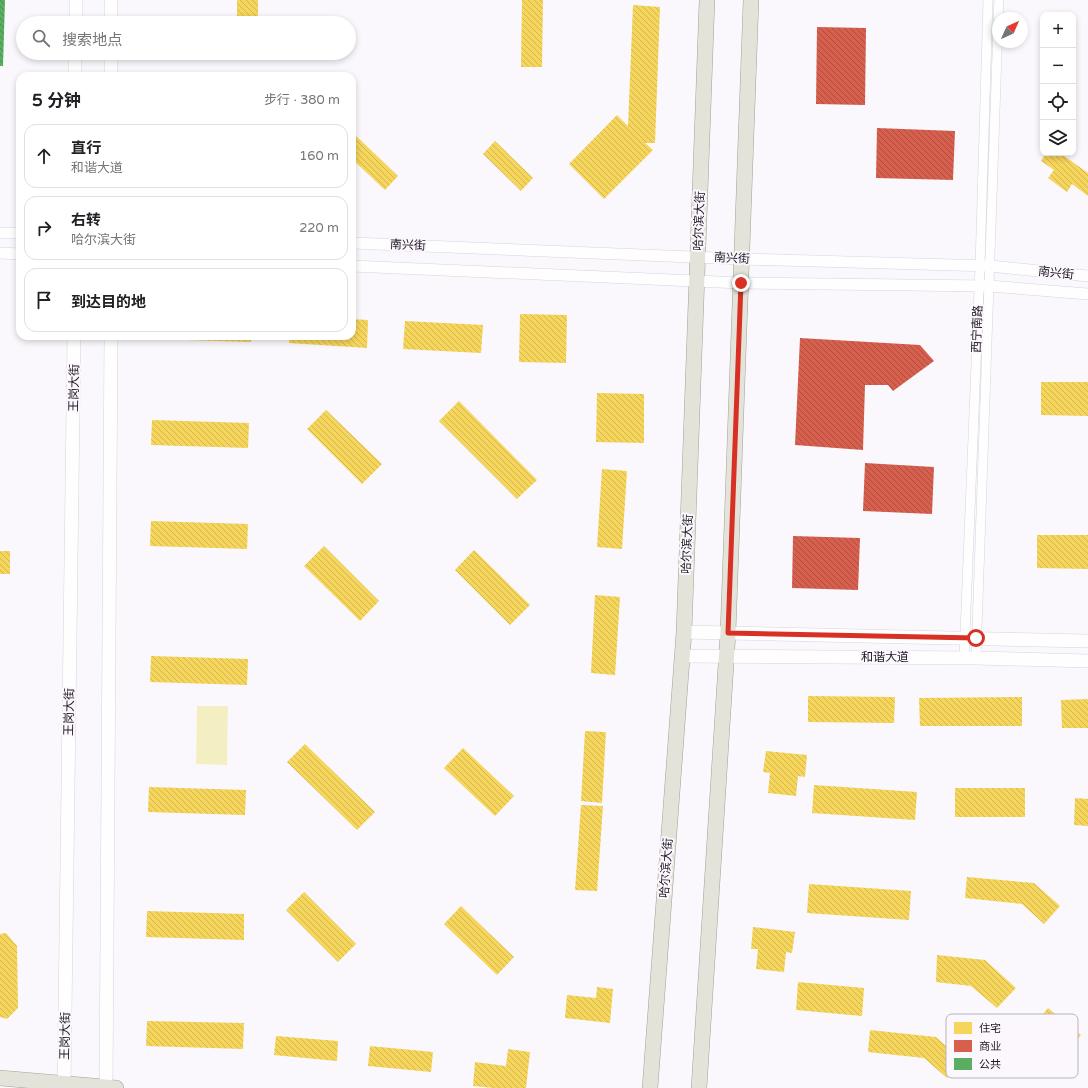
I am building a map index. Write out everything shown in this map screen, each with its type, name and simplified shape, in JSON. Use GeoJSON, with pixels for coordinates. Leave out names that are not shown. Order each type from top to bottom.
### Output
{"type":"FeatureCollection","features":[{"type":"Feature","properties":{"kind":"main road"},"geometry":{"type":"LineString","coordinates":[[76,0],[76,16]]}},
{"type":"Feature","properties":{"kind":"main road"},"geometry":{"type":"LineString","coordinates":[[111,0],[111,16]]}},
{"type":"Feature","properties":{"kind":"main road","name":"哈尔滨大街"},"geometry":{"type":"LineString","coordinates":[[650,1088],[684,632],[707,0]]}},
{"type":"Feature","properties":{"kind":"main road"},"geometry":{"type":"LineString","coordinates":[[699,1088],[727,656],[751,0]]}},
{"type":"Feature","properties":{"kind":"main road"},"geometry":{"type":"LineString","coordinates":[[75,60],[75,72]]}},
{"type":"Feature","properties":{"kind":"main road"},"geometry":{"type":"LineString","coordinates":[[111,60],[111,72]]}},
{"type":"Feature","properties":{"kind":"main road","name":"王岗大街"},"geometry":{"type":"LineString","coordinates":[[64,1086],[74,340]]}},
{"type":"Feature","properties":{"kind":"main road"},"geometry":{"type":"LineString","coordinates":[[0,1078],[64,1086],[109,1088],[111,340]]}},
{"type":"Feature","properties":{"kind":"main road","name":"和谐大道"},"geometry":{"type":"LineString","coordinates":[[684,632],[1088,641]]}},
{"type":"Feature","properties":{"kind":"main road","name":"和谐大道"},"geometry":{"type":"LineString","coordinates":[[682,656],[970,658],[1088,661]]}},
{"type":"Feature","properties":{"kind":"street","name":"西宁南路"},"geometry":{"type":"LineString","coordinates":[[985,266],[988,0]]}},
{"type":"Feature","properties":{"kind":"street"},"geometry":{"type":"LineString","coordinates":[[998,12],[999,0]]}},
{"type":"Feature","properties":{"kind":"street","name":"西宁南路"},"geometry":{"type":"LineString","coordinates":[[970,658],[984,286],[997,48]]}},
{"type":"Feature","properties":{"kind":"street"},"geometry":{"type":"LineString","coordinates":[[0,233],[16,233]]}},
{"type":"Feature","properties":{"kind":"street","name":"南兴街"},"geometry":{"type":"LineString","coordinates":[[356,243],[741,259],[985,266],[1088,276]]}},
{"type":"Feature","properties":{"kind":"street"},"geometry":{"type":"LineString","coordinates":[[0,253],[16,254]]}},
{"type":"Feature","properties":{"kind":"street","name":"南兴街"},"geometry":{"type":"LineString","coordinates":[[356,266],[741,283],[984,286],[1088,294]]}},
{"type":"Feature","properties":{"kind":"shaded area"},"geometry":{"type":"Polygon","coordinates":[[[197,706],[228,706],[227,765],[196,764],[197,706]]]}},
{"type":"Feature","properties":{"kind":"building: 住宅"},"geometry":{"type":"Polygon","coordinates":[[[237,0],[258,0],[258,16],[237,16],[237,0]]]}},
{"type":"Feature","properties":{"kind":"building: 住宅"},"geometry":{"type":"Polygon","coordinates":[[[522,0],[543,0],[542,67],[521,67],[522,0]]]}},
{"type":"Feature","properties":{"kind":"building: 住宅"},"geometry":{"type":"Polygon","coordinates":[[[633,5],[660,7],[655,143],[645,143],[653,150],[604,199],[569,164],[617,115],[628,126],[633,5]]]}},
{"type":"Feature","properties":{"kind":"building: 住宅"},"geometry":{"type":"Polygon","coordinates":[[[356,136],[398,176],[385,190],[356,163],[356,136]]]}},
{"type":"Feature","properties":{"kind":"building: 住宅"},"geometry":{"type":"Polygon","coordinates":[[[495,141],[533,178],[521,191],[483,154],[495,141]]]}},
{"type":"Feature","properties":{"kind":"building: 住宅"},"geometry":{"type":"Polygon","coordinates":[[[1044,156],[1064,156],[1088,173],[1088,196],[1072,184],[1067,192],[1048,178],[1054,170],[1041,161],[1044,156]]]}},
{"type":"Feature","properties":{"kind":"building: 住宅"},"geometry":{"type":"Polygon","coordinates":[[[520,314],[567,315],[566,363],[519,362],[520,314]]]}},
{"type":"Feature","properties":{"kind":"building: 住宅"},"geometry":{"type":"Polygon","coordinates":[[[356,319],[368,320],[367,348],[289,343],[289,340],[356,340],[356,319]]]}},
{"type":"Feature","properties":{"kind":"building: 住宅"},"geometry":{"type":"Polygon","coordinates":[[[405,321],[483,325],[481,353],[403,349],[405,321]]]}},
{"type":"Feature","properties":{"kind":"building: 住宅"},"geometry":{"type":"Polygon","coordinates":[[[186,340],[251,340],[251,342],[186,340]]]}},
{"type":"Feature","properties":{"kind":"building: 住宅"},"geometry":{"type":"Polygon","coordinates":[[[1041,382],[1088,382],[1088,416],[1041,415],[1041,382]]]}},
{"type":"Feature","properties":{"kind":"building: 住宅"},"geometry":{"type":"Polygon","coordinates":[[[597,393],[644,394],[644,443],[596,442],[597,393]]]}},
{"type":"Feature","properties":{"kind":"building: 住宅"},"geometry":{"type":"Polygon","coordinates":[[[459,401],[537,480],[517,499],[439,421],[459,401]]]}},
{"type":"Feature","properties":{"kind":"building: 住宅"},"geometry":{"type":"Polygon","coordinates":[[[326,410],[382,464],[362,484],[307,429],[326,410]]]}},
{"type":"Feature","properties":{"kind":"building: 住宅"},"geometry":{"type":"Polygon","coordinates":[[[152,420],[249,423],[248,448],[151,445],[152,420]]]}},
{"type":"Feature","properties":{"kind":"building: 住宅"},"geometry":{"type":"Polygon","coordinates":[[[602,469],[627,471],[622,549],[597,547],[602,469]]]}},
{"type":"Feature","properties":{"kind":"building: 住宅"},"geometry":{"type":"Polygon","coordinates":[[[151,521],[248,524],[247,549],[150,546],[151,521]]]}},
{"type":"Feature","properties":{"kind":"building: 住宅"},"geometry":{"type":"Polygon","coordinates":[[[1037,535],[1088,535],[1088,569],[1037,568],[1037,535]]]}},
{"type":"Feature","properties":{"kind":"building: 住宅"},"geometry":{"type":"Polygon","coordinates":[[[324,546],[379,601],[360,621],[304,566],[324,546]]]}},
{"type":"Feature","properties":{"kind":"building: 住宅"},"geometry":{"type":"Polygon","coordinates":[[[474,550],[530,605],[510,625],[455,570],[474,550]]]}},
{"type":"Feature","properties":{"kind":"building: 住宅"},"geometry":{"type":"Polygon","coordinates":[[[0,551],[10,551],[10,574],[0,574],[0,551]]]}},
{"type":"Feature","properties":{"kind":"building: 住宅"},"geometry":{"type":"Polygon","coordinates":[[[595,595],[620,597],[615,675],[591,673],[595,595]]]}},
{"type":"Feature","properties":{"kind":"building: 住宅"},"geometry":{"type":"Polygon","coordinates":[[[151,656],[248,659],[247,685],[150,682],[151,656]]]}},
{"type":"Feature","properties":{"kind":"building: 住宅"},"geometry":{"type":"Polygon","coordinates":[[[808,696],[895,697],[894,723],[808,722],[808,696]]]}},
{"type":"Feature","properties":{"kind":"building: 住宅"},"geometry":{"type":"Polygon","coordinates":[[[1022,697],[1022,726],[920,726],[919,698],[1022,697]]]}},
{"type":"Feature","properties":{"kind":"building: 住宅"},"geometry":{"type":"Polygon","coordinates":[[[1088,699],[1088,728],[1062,728],[1061,700],[1088,699]]]}},
{"type":"Feature","properties":{"kind":"building: 住宅"},"geometry":{"type":"Polygon","coordinates":[[[585,731],[606,732],[602,803],[581,801],[585,731]]]}},
{"type":"Feature","properties":{"kind":"building: 住宅"},"geometry":{"type":"Polygon","coordinates":[[[305,744],[375,812],[357,830],[287,762],[305,744]]]}},
{"type":"Feature","properties":{"kind":"building: 住宅"},"geometry":{"type":"Polygon","coordinates":[[[463,748],[514,796],[495,816],[444,768],[463,748]]]}},
{"type":"Feature","properties":{"kind":"building: 住宅"},"geometry":{"type":"Polygon","coordinates":[[[766,751],[807,755],[805,777],[798,776],[796,796],[768,793],[770,773],[763,772],[766,751]]]}},
{"type":"Feature","properties":{"kind":"building: 住宅"},"geometry":{"type":"Polygon","coordinates":[[[814,785],[917,792],[915,820],[812,813],[814,785]]]}},
{"type":"Feature","properties":{"kind":"building: 住宅"},"geometry":{"type":"Polygon","coordinates":[[[149,787],[246,790],[245,815],[148,812],[149,787]]]}},
{"type":"Feature","properties":{"kind":"building: 住宅"},"geometry":{"type":"Polygon","coordinates":[[[955,788],[1025,788],[1025,817],[955,817],[955,788]]]}},
{"type":"Feature","properties":{"kind":"building: 住宅"},"geometry":{"type":"Polygon","coordinates":[[[1075,798],[1088,799],[1088,826],[1074,825],[1075,798]]]}},
{"type":"Feature","properties":{"kind":"building: 住宅"},"geometry":{"type":"Polygon","coordinates":[[[581,805],[603,806],[597,891],[575,890],[581,805]]]}},
{"type":"Feature","properties":{"kind":"building: 住宅"},"geometry":{"type":"Polygon","coordinates":[[[967,877],[1034,883],[1060,906],[1044,924],[1022,904],[965,898],[967,877]]]}},
{"type":"Feature","properties":{"kind":"building: 住宅"},"geometry":{"type":"Polygon","coordinates":[[[809,884],[911,891],[909,920],[807,913],[809,884]]]}},
{"type":"Feature","properties":{"kind":"building: 住宅"},"geometry":{"type":"Polygon","coordinates":[[[304,892],[356,944],[338,962],[286,910],[304,892]]]}},
{"type":"Feature","properties":{"kind":"building: 住宅"},"geometry":{"type":"Polygon","coordinates":[[[461,906],[514,957],[497,975],[444,924],[461,906]]]}},
{"type":"Feature","properties":{"kind":"building: 住宅"},"geometry":{"type":"Polygon","coordinates":[[[147,911],[244,914],[244,940],[146,937],[147,911]]]}},
{"type":"Feature","properties":{"kind":"building: 住宅"},"geometry":{"type":"Polygon","coordinates":[[[753,927],[795,932],[792,953],[786,952],[784,972],[756,969],[758,949],[751,949],[753,927]]]}},
{"type":"Feature","properties":{"kind":"building: 住宅"},"geometry":{"type":"Polygon","coordinates":[[[6,933],[17,946],[18,1008],[7,1019],[0,1017],[0,934],[6,933]]]}},
{"type":"Feature","properties":{"kind":"building: 住宅"},"geometry":{"type":"Polygon","coordinates":[[[937,955],[985,960],[1016,988],[997,1008],[971,986],[936,982],[937,955]]]}},
{"type":"Feature","properties":{"kind":"building: 住宅"},"geometry":{"type":"Polygon","coordinates":[[[798,982],[864,988],[862,1016],[796,1010],[798,982]]]}},
{"type":"Feature","properties":{"kind":"building: 住宅"},"geometry":{"type":"Polygon","coordinates":[[[597,987],[613,989],[610,1023],[565,1018],[567,995],[596,998],[597,987]]]}},
{"type":"Feature","properties":{"kind":"building: 住宅"},"geometry":{"type":"Polygon","coordinates":[[[1048,1008],[1055,1014],[1043,1014],[1048,1008]]]}},
{"type":"Feature","properties":{"kind":"building: 住宅"},"geometry":{"type":"Polygon","coordinates":[[[147,1021],[244,1023],[243,1049],[146,1046],[147,1021]]]}},
{"type":"Feature","properties":{"kind":"building: 住宅"},"geometry":{"type":"Polygon","coordinates":[[[870,1030],[936,1037],[946,1046],[946,1077],[924,1058],[868,1052],[870,1030]]]}},
{"type":"Feature","properties":{"kind":"building: 住宅"},"geometry":{"type":"Polygon","coordinates":[[[276,1036],[338,1041],[337,1061],[274,1055],[276,1036]]]}},
{"type":"Feature","properties":{"kind":"building: 住宅"},"geometry":{"type":"Polygon","coordinates":[[[370,1046],[433,1052],[431,1072],[368,1066],[370,1046]]]}},
{"type":"Feature","properties":{"kind":"building: 住宅"},"geometry":{"type":"Polygon","coordinates":[[[508,1049],[530,1052],[526,1088],[493,1088],[473,1086],[475,1062],[506,1066],[508,1049]]]}},
{"type":"Feature","properties":{"kind":"building: 商业"},"geometry":{"type":"Polygon","coordinates":[[[817,27],[866,28],[865,105],[816,104],[817,27]]]}},
{"type":"Feature","properties":{"kind":"building: 商业"},"geometry":{"type":"Polygon","coordinates":[[[877,128],[955,131],[953,180],[876,178],[877,128]]]}},
{"type":"Feature","properties":{"kind":"building: 商业"},"geometry":{"type":"Polygon","coordinates":[[[800,338],[920,345],[934,361],[893,391],[888,385],[865,385],[863,450],[795,445],[800,338]]]}},
{"type":"Feature","properties":{"kind":"building: 商业"},"geometry":{"type":"Polygon","coordinates":[[[865,463],[934,467],[932,514],[863,511],[865,463]]]}},
{"type":"Feature","properties":{"kind":"building: 商业"},"geometry":{"type":"Polygon","coordinates":[[[793,536],[860,538],[858,590],[792,588],[793,536]]]}},
{"type":"Feature","properties":{"kind":"building: 公共"},"geometry":{"type":"Polygon","coordinates":[[[0,0],[5,0],[3,66],[0,66],[0,0]]]}},
{"type":"Feature","properties":{"kind":"route"},"geometry":{"type":"LineString","coordinates":[[741,283],[728,633],[976,638]]}}]}
